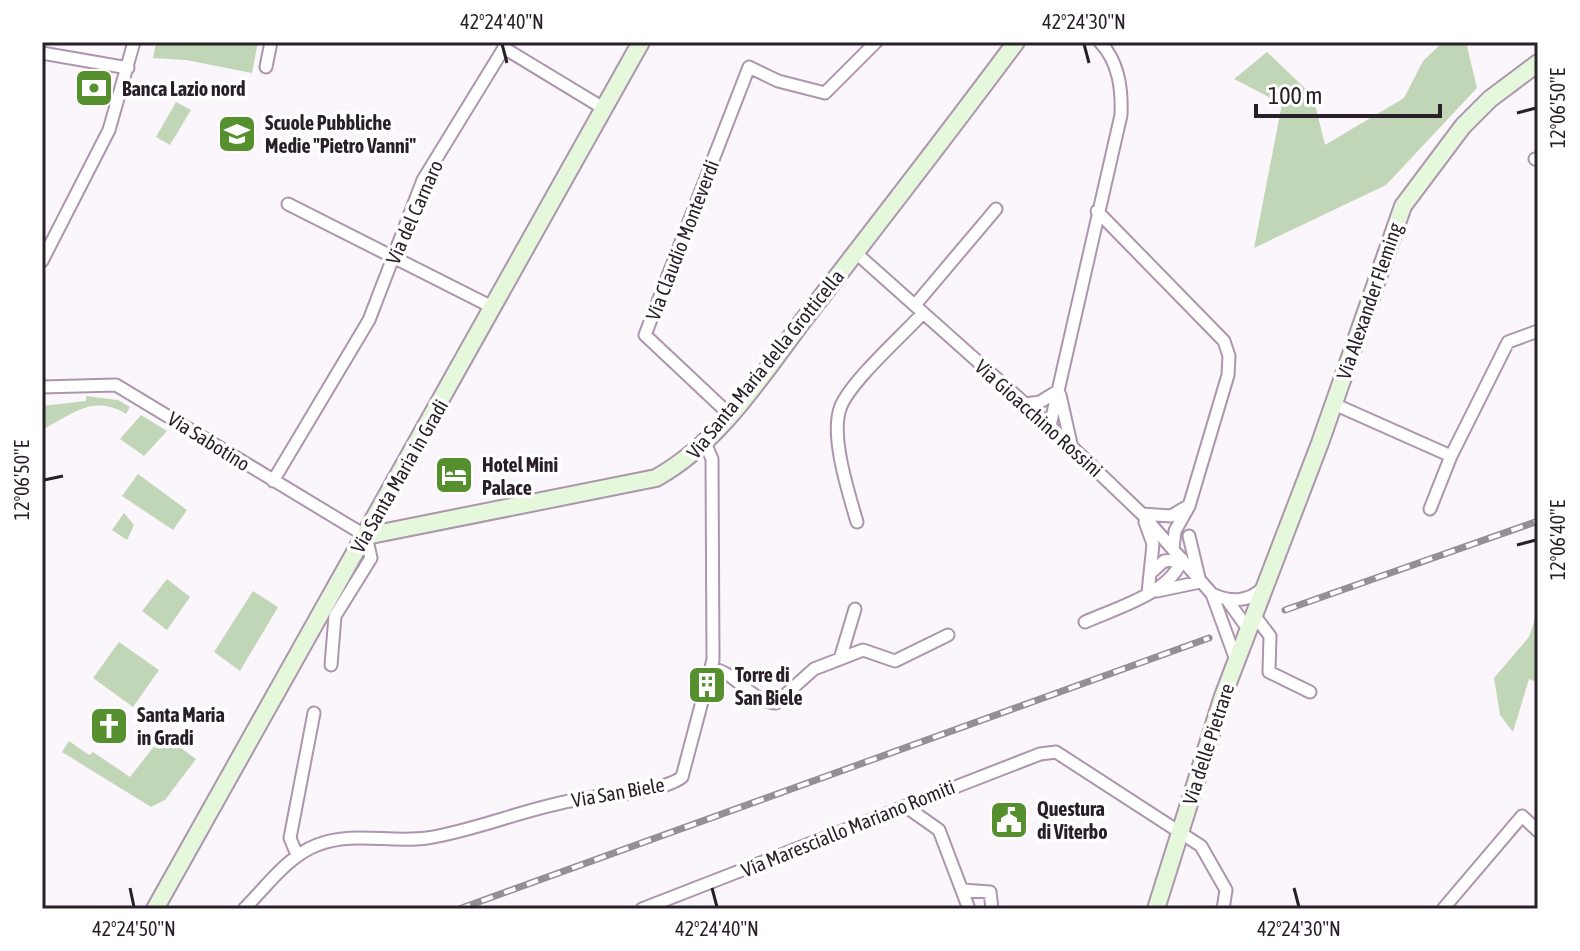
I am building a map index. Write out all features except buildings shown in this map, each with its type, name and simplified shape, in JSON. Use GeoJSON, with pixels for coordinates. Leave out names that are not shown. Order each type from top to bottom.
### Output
{"type":"FeatureCollection","features":[{"type":"Feature","properties":{"kind":"main road","name":"Via Santa Maria in Gradi"},"geometry":{"type":"LineString","coordinates":[[155,909],[641,42]]}},
{"type":"Feature","properties":{"kind":"main road","name":"Via Santa Maria della Grotticella"},"geometry":{"type":"LineString","coordinates":[[366,536],[656,478],[685,462],[729,414],[856,253],[1016,42]]}},
{"type":"Feature","properties":{"kind":"main road","name":"Via Alexander Fleming"},"geometry":{"type":"LineString","coordinates":[[1267,584],[1403,206],[1463,126],[1490,99],[1538,63]]}},
{"type":"Feature","properties":{"kind":"main road","name":"Via delle Pietrare"},"geometry":{"type":"LineString","coordinates":[[1156,909],[1236,660],[1267,584]]}},
{"type":"Feature","properties":{"kind":"street"},"geometry":{"type":"LineString","coordinates":[[42,261],[109,130],[134,42]]}},
{"type":"Feature","properties":{"kind":"street"},"geometry":{"type":"LineString","coordinates":[[266,67],[271,42]]}},
{"type":"Feature","properties":{"kind":"street","name":"Via Claudio Monteverdi"},"geometry":{"type":"LineString","coordinates":[[729,414],[645,335],[749,67],[778,81],[825,93],[876,42]]}},
{"type":"Feature","properties":{"kind":"street"},"geometry":{"type":"LineString","coordinates":[[1050,426],[1121,115],[1122,88],[1115,65],[1100,42]]}},
{"type":"Feature","properties":{"kind":"street","name":"Via del Carnaro"},"geometry":{"type":"LineString","coordinates":[[273,481],[369,320],[423,180],[504,48],[603,108]]}},
{"type":"Feature","properties":{"kind":"street"},"geometry":{"type":"LineString","coordinates":[[42,53],[128,68]]}},
{"type":"Feature","properties":{"kind":"street"},"geometry":{"type":"LineString","coordinates":[[288,204],[299,206],[494,308]]}},
{"type":"Feature","properties":{"kind":"street"},"geometry":{"type":"LineString","coordinates":[[857,522],[839,457],[840,407],[996,209]]}},
{"type":"Feature","properties":{"kind":"street"},"geometry":{"type":"LineString","coordinates":[[1097,211],[1224,341],[1229,356],[1228,375],[1189,506],[1175,531],[1173,549]]}},
{"type":"Feature","properties":{"kind":"street","name":"Via Gioacchino Rossini"},"geometry":{"type":"LineString","coordinates":[[856,253],[1026,404],[1142,514],[1212,594]]}},
{"type":"Feature","properties":{"kind":"street"},"geometry":{"type":"LineString","coordinates":[[1430,509],[1451,456],[1508,342],[1538,331]]}},
{"type":"Feature","properties":{"kind":"street","name":"Via Sabotino"},"geometry":{"type":"LineString","coordinates":[[42,387],[116,385],[366,536]]}},
{"type":"Feature","properties":{"kind":"street"},"geometry":{"type":"LineString","coordinates":[[1026,404],[1052,398],[1059,391]]}},
{"type":"Feature","properties":{"kind":"street"},"geometry":{"type":"LineString","coordinates":[[1059,391],[1063,419],[1072,447]]}},
{"type":"Feature","properties":{"kind":"street"},"geometry":{"type":"LineString","coordinates":[[1334,404],[1451,456]]}},
{"type":"Feature","properties":{"kind":"street"},"geometry":{"type":"LineString","coordinates":[[1050,426],[1063,419]]}},
{"type":"Feature","properties":{"kind":"street","name":"Via San Biele"},"geometry":{"type":"LineString","coordinates":[[244,909],[297,855],[317,845],[344,838],[426,838],[538,805],[676,782],[682,777],[711,668],[712,459],[705,443]]}},
{"type":"Feature","properties":{"kind":"street"},"geometry":{"type":"LineString","coordinates":[[1148,593],[1153,571],[1153,544],[1142,514],[1171,516],[1189,506]]}},
{"type":"Feature","properties":{"kind":"street"},"geometry":{"type":"LineString","coordinates":[[1148,593],[1200,582],[1189,536],[1189,506]]}},
{"type":"Feature","properties":{"kind":"street"},"geometry":{"type":"LineString","coordinates":[[331,665],[335,616],[371,558],[366,536]]}},
{"type":"Feature","properties":{"kind":"street"},"geometry":{"type":"LineString","coordinates":[[1173,549],[1189,536]]}},
{"type":"Feature","properties":{"kind":"street"},"geometry":{"type":"LineString","coordinates":[[1085,622],[1148,593],[1177,574],[1182,559],[1164,561],[1153,571]]}},
{"type":"Feature","properties":{"kind":"street"},"geometry":{"type":"LineString","coordinates":[[1228,601],[1253,597],[1267,584]]}},
{"type":"Feature","properties":{"kind":"street"},"geometry":{"type":"LineString","coordinates":[[1212,594],[1228,601],[1270,636],[1269,672],[1310,692]]}},
{"type":"Feature","properties":{"kind":"street"},"geometry":{"type":"LineString","coordinates":[[1212,594],[1236,660]]}},
{"type":"Feature","properties":{"kind":"street"},"geometry":{"type":"LineString","coordinates":[[840,659],[855,609]]}},
{"type":"Feature","properties":{"kind":"street"},"geometry":{"type":"LineString","coordinates":[[1221,612],[1251,622]]}},
{"type":"Feature","properties":{"kind":"street"},"geometry":{"type":"LineString","coordinates":[[711,668],[727,671],[762,702],[776,703],[814,669],[863,650],[895,661],[948,635]]}},
{"type":"Feature","properties":{"kind":"street"},"geometry":{"type":"LineString","coordinates":[[297,855],[290,838],[314,713]]}},
{"type":"Feature","properties":{"kind":"street","name":"Via Maresciallo Mariano Romiti"},"geometry":{"type":"LineString","coordinates":[[642,909],[1040,754],[1056,752],[1181,829]]}},
{"type":"Feature","properties":{"kind":"street"},"geometry":{"type":"LineString","coordinates":[[905,806],[939,830],[969,909]]}},
{"type":"Feature","properties":{"kind":"street"},"geometry":{"type":"LineString","coordinates":[[1443,909],[1522,816],[1538,831]]}},
{"type":"Feature","properties":{"kind":"street"},"geometry":{"type":"LineString","coordinates":[[1181,829],[1201,846],[1226,890],[1223,909]]}},
{"type":"Feature","properties":{"kind":"street"},"geometry":{"type":"LineString","coordinates":[[963,890],[990,892],[992,909]]}},
{"type":"Feature","properties":{"kind":"green space"},"geometry":{"type":"Polygon","coordinates":[[[156,42],[258,42],[252,73],[186,60],[153,58],[156,42]]]}},
{"type":"Feature","properties":{"kind":"green space"},"geometry":{"type":"Polygon","coordinates":[[[1443,42],[1466,42],[1477,88],[1386,185],[1254,248],[1282,104],[1234,79],[1267,52],[1313,96],[1325,145],[1404,98],[1423,61],[1443,42]]]}},
{"type":"Feature","properties":{"kind":"green space"},"geometry":{"type":"Polygon","coordinates":[[[176,102],[191,110],[170,145],[156,137],[176,102]]]}},
{"type":"Feature","properties":{"kind":"green space"},"geometry":{"type":"Polygon","coordinates":[[[86,396],[118,400],[130,407],[126,414],[103,406],[83,408],[42,430],[42,406],[86,401],[86,396]]]}},
{"type":"Feature","properties":{"kind":"green space"},"geometry":{"type":"Polygon","coordinates":[[[141,415],[167,431],[144,456],[120,439],[141,415]]]}},
{"type":"Feature","properties":{"kind":"green space"},"geometry":{"type":"Polygon","coordinates":[[[138,474],[187,510],[173,530],[122,496],[138,474]]]}},
{"type":"Feature","properties":{"kind":"green space"},"geometry":{"type":"Polygon","coordinates":[[[124,513],[134,525],[127,540],[112,530],[124,513]]]}},
{"type":"Feature","properties":{"kind":"green space"},"geometry":{"type":"Polygon","coordinates":[[[167,579],[190,597],[167,630],[142,611],[167,579]]]}},
{"type":"Feature","properties":{"kind":"green space"},"geometry":{"type":"Polygon","coordinates":[[[253,591],[278,607],[240,671],[214,652],[253,591]]]}},
{"type":"Feature","properties":{"kind":"green space"},"geometry":{"type":"Polygon","coordinates":[[[1538,609],[1538,679],[1536,682],[1529,679],[1513,732],[1500,715],[1494,678],[1529,637],[1538,609]]]}},
{"type":"Feature","properties":{"kind":"green space"},"geometry":{"type":"Polygon","coordinates":[[[119,642],[159,670],[133,707],[93,678],[119,642]]]}},
{"type":"Feature","properties":{"kind":"green space"},"geometry":{"type":"Polygon","coordinates":[[[163,735],[196,759],[165,800],[151,807],[62,752],[69,741],[89,755],[93,752],[130,777],[163,735]]]}},
{"type":"Feature","properties":{"kind":"railway"},"geometry":{"type":"LineString","coordinates":[[1285,610],[1538,521]]}},
{"type":"Feature","properties":{"kind":"railway"},"geometry":{"type":"LineString","coordinates":[[459,909],[1209,638]]}},
{"type":"Feature","properties":{"kind":"place","name":"Banca Lazio nord"},"geometry":{"type":"Point","coordinates":[94,88]}},
{"type":"Feature","properties":{"kind":"place","name":"Scuole Pubbliche Medie \"Pietro Vanni\""},"geometry":{"type":"Point","coordinates":[237,134]}},
{"type":"Feature","properties":{"kind":"place","name":"Hotel Mini Palace"},"geometry":{"type":"Point","coordinates":[454,475]}},
{"type":"Feature","properties":{"kind":"place","name":"Torre di San Biele"},"geometry":{"type":"Point","coordinates":[707,685]}},
{"type":"Feature","properties":{"kind":"place","name":"Santa Maria in Gradi"},"geometry":{"type":"Point","coordinates":[109,726]}},
{"type":"Feature","properties":{"kind":"place","name":"Questura di Viterbo"},"geometry":{"type":"Point","coordinates":[1009,820]}}]}
